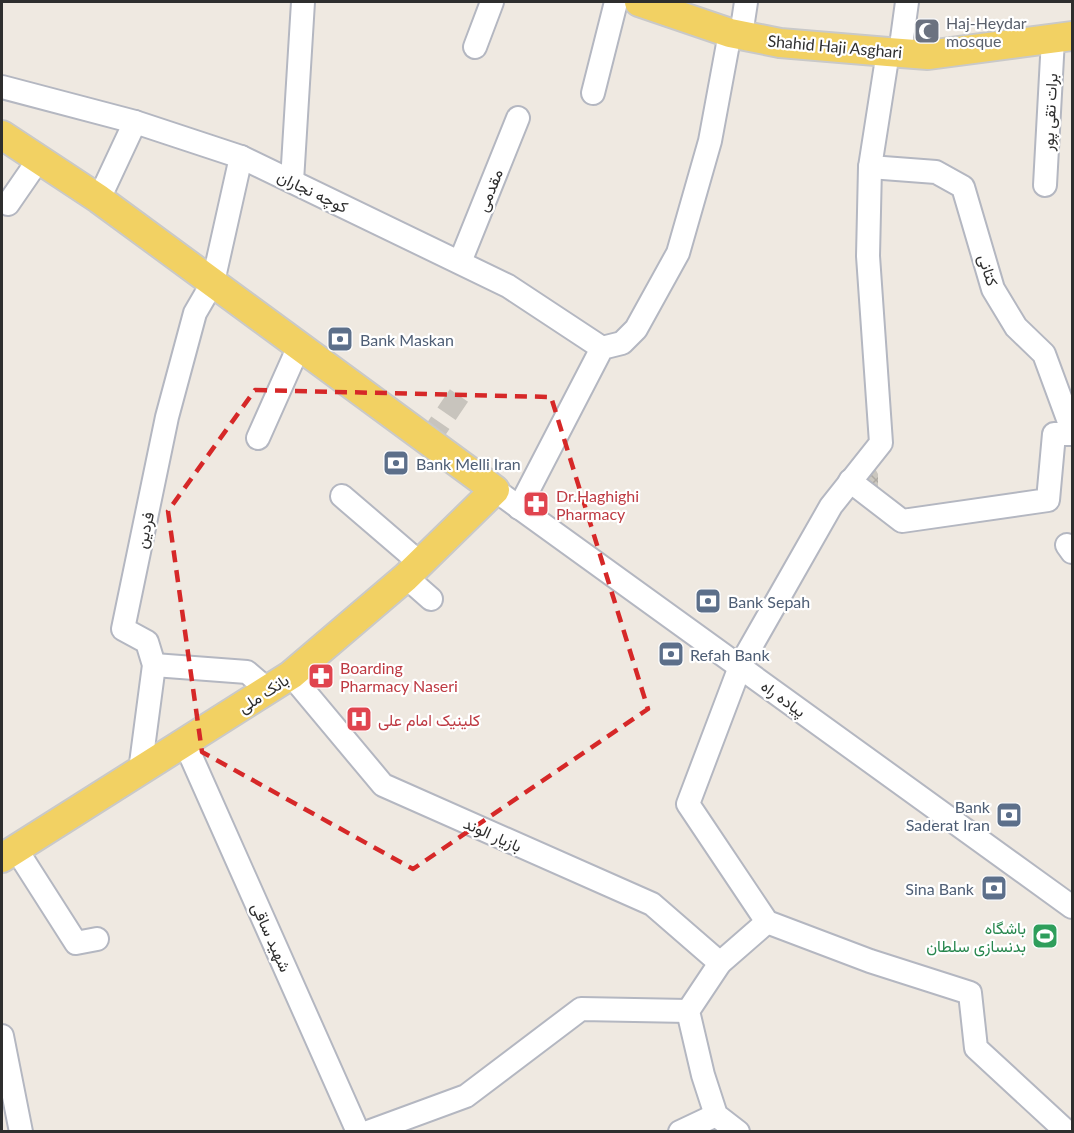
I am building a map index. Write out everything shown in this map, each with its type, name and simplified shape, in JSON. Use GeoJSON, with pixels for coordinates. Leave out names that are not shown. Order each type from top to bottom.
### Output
{"type":"FeatureCollection","features":[{"type":"Feature","properties":{"kind":"main road","name":"Shahid Haji Asghari"},"geometry":{"type":"LineString","coordinates":[[647,3],[735,34],[780,43],[894,53],[928,54],[1063,37]]}},
{"type":"Feature","properties":{"kind":"main road"},"geometry":{"type":"LineString","coordinates":[[2,135],[99,199],[495,490]]}},
{"type":"Feature","properties":{"kind":"main road","name":"بانک ملی"},"geometry":{"type":"LineString","coordinates":[[9,854],[279,683],[413,570],[495,490]]}},
{"type":"Feature","properties":{"kind":"street"},"geometry":{"type":"LineString","coordinates":[[292,181],[303,2]]}},
{"type":"Feature","properties":{"kind":"street"},"geometry":{"type":"LineString","coordinates":[[475,47],[492,2]]}},
{"type":"Feature","properties":{"kind":"street"},"geometry":{"type":"LineString","coordinates":[[592,93],[616,2]]}},
{"type":"Feature","properties":{"kind":"street"},"geometry":{"type":"LineString","coordinates":[[519,508],[602,348],[622,343],[636,328],[678,253],[710,141],[735,34],[746,2]]}},
{"type":"Feature","properties":{"kind":"street"},"geometry":{"type":"LineString","coordinates":[[907,2],[870,167],[868,255],[881,443],[831,506],[739,667],[688,804],[767,922],[970,993],[976,1048],[1067,1131]]}},
{"type":"Feature","properties":{"kind":"street","name":"برات تقی پور"},"geometry":{"type":"LineString","coordinates":[[1045,185],[1063,37]]}},
{"type":"Feature","properties":{"kind":"street","name":"کوچه نجاران"},"geometry":{"type":"LineString","coordinates":[[2,87],[135,122],[241,157],[508,286],[602,348]]}},
{"type":"Feature","properties":{"kind":"street","name":"مقدمی"},"geometry":{"type":"LineString","coordinates":[[460,262],[518,118]]}},
{"type":"Feature","properties":{"kind":"street"},"geometry":{"type":"LineString","coordinates":[[99,199],[135,122]]}},
{"type":"Feature","properties":{"kind":"street"},"geometry":{"type":"LineString","coordinates":[[213,282],[241,157]]}},
{"type":"Feature","properties":{"kind":"street"},"geometry":{"type":"LineString","coordinates":[[8,204],[39,159]]}},
{"type":"Feature","properties":{"kind":"street","name":"کتانی"},"geometry":{"type":"LineString","coordinates":[[870,167],[936,172],[963,187],[993,289],[1016,327],[1044,354],[1072,432]]}},
{"type":"Feature","properties":{"kind":"street","name":"فردین"},"geometry":{"type":"LineString","coordinates":[[154,665],[147,642],[123,629],[167,417],[195,313],[213,282]]}},
{"type":"Feature","properties":{"kind":"street"},"geometry":{"type":"LineString","coordinates":[[258,438],[299,346]]}},
{"type":"Feature","properties":{"kind":"street"},"geometry":{"type":"LineString","coordinates":[[850,481],[902,521],[1048,500],[1054,434],[1072,432]]}},
{"type":"Feature","properties":{"kind":"street","name":"پیاده راه"},"geometry":{"type":"LineString","coordinates":[[495,490],[1072,907]]}},
{"type":"Feature","properties":{"kind":"street"},"geometry":{"type":"LineString","coordinates":[[342,496],[413,570],[432,599]]}},
{"type":"Feature","properties":{"kind":"street"},"geometry":{"type":"LineString","coordinates":[[141,771],[154,665]]}},
{"type":"Feature","properties":{"kind":"street","name":"بازیار الوند"},"geometry":{"type":"LineString","coordinates":[[154,665],[247,672],[279,683],[383,785],[652,904],[720,963]]}},
{"type":"Feature","properties":{"kind":"street","name":"شهید ساقی"},"geometry":{"type":"LineString","coordinates":[[185,743],[358,1131]]}},
{"type":"Feature","properties":{"kind":"street"},"geometry":{"type":"LineString","coordinates":[[9,854],[76,943],[98,939]]}},
{"type":"Feature","properties":{"kind":"street"},"geometry":{"type":"LineString","coordinates":[[738,1131],[716,1115],[703,1075],[688,1011],[720,963],[767,922]]}},
{"type":"Feature","properties":{"kind":"street"},"geometry":{"type":"LineString","coordinates":[[368,1131],[466,1096],[581,1009],[688,1011]]}},
{"type":"Feature","properties":{"kind":"street"},"geometry":{"type":"LineString","coordinates":[[2,1036],[21,1131]]}},
{"type":"Feature","properties":{"kind":"street"},"geometry":{"type":"LineString","coordinates":[[680,1131],[716,1115]]}},
{"type":"Feature","properties":{"kind":"highlighted area"},"geometry":{"type":"Polygon","coordinates":[[[255,390],[551,397],[648,709],[413,869],[202,752],[168,511],[255,390]]]}},
{"type":"Feature","properties":{"kind":"building"},"geometry":{"type":"Polygon","coordinates":[[[870,459],[878,474],[878,494],[855,478],[870,459]]]}},
{"type":"Feature","properties":{"kind":"tunnel"},"geometry":{"type":"LineString","coordinates":[[428,441],[462,391]]}},
{"type":"Feature","properties":{"kind":"place","name":"Haj-Heydar mosque"},"geometry":{"type":"Point","coordinates":[927,31]}},
{"type":"Feature","properties":{"kind":"place","name":"Bank Maskan"},"geometry":{"type":"Point","coordinates":[340,339]}},
{"type":"Feature","properties":{"kind":"place","name":"Bank Melli Iran"},"geometry":{"type":"Point","coordinates":[396,463]}},
{"type":"Feature","properties":{"kind":"place","name":"Dr.Haghighi Pharmacy"},"geometry":{"type":"Point","coordinates":[536,504]}},
{"type":"Feature","properties":{"kind":"place","name":"Bank Sepah"},"geometry":{"type":"Point","coordinates":[708,601]}},
{"type":"Feature","properties":{"kind":"place","name":"Refah Bank"},"geometry":{"type":"Point","coordinates":[671,654]}},
{"type":"Feature","properties":{"kind":"place","name":"Boarding Pharmacy Naseri"},"geometry":{"type":"Point","coordinates":[321,676]}},
{"type":"Feature","properties":{"kind":"place","name":"کلینیک امام علی"},"geometry":{"type":"Point","coordinates":[359,719]}},
{"type":"Feature","properties":{"kind":"place","name":"Bank Saderat Iran"},"geometry":{"type":"Point","coordinates":[1009,815]}},
{"type":"Feature","properties":{"kind":"place","name":"Sina Bank"},"geometry":{"type":"Point","coordinates":[994,888]}},
{"type":"Feature","properties":{"kind":"place","name":"باشگاه بدنسازی سلطان"},"geometry":{"type":"Point","coordinates":[1045,936]}}]}
